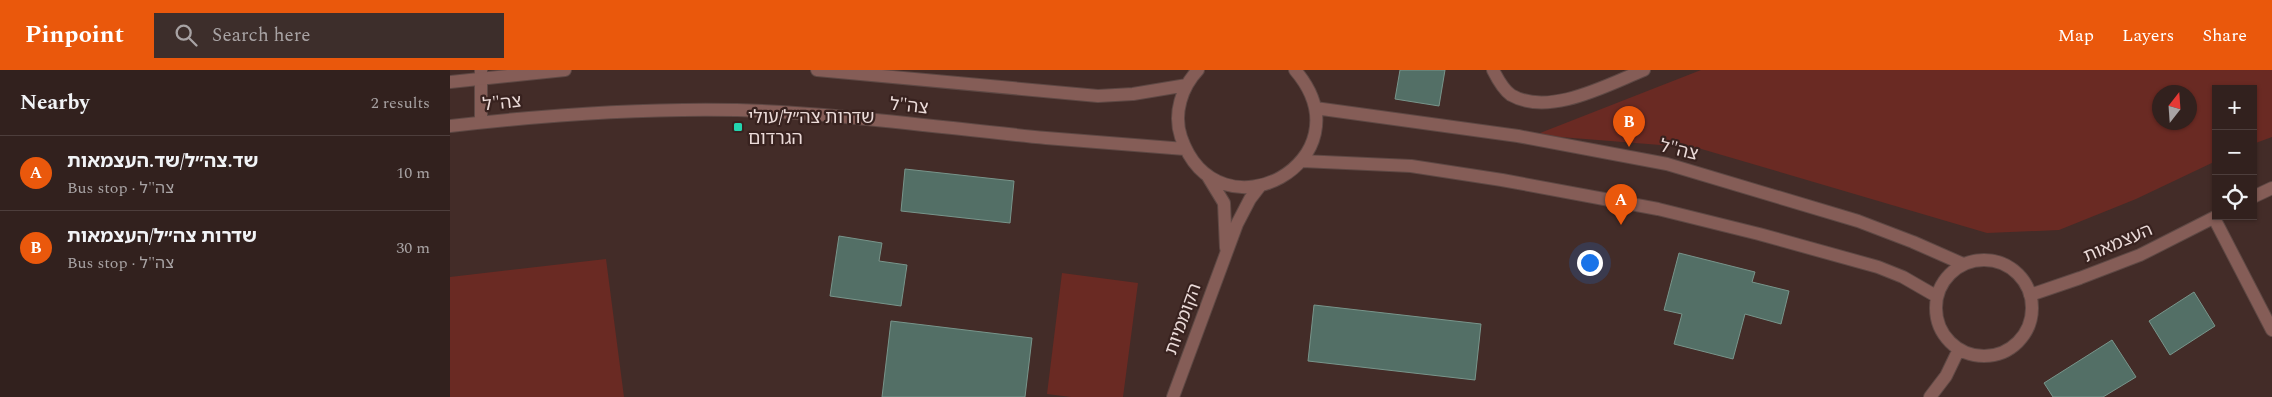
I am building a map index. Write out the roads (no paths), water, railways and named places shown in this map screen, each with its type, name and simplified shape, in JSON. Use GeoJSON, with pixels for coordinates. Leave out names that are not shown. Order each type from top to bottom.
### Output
{"type":"FeatureCollection","features":[{"type":"Feature","properties":{"kind":"street","name":"צה\"ל"},"geometry":{"type":"LineString","coordinates":[[450,82],[481,74],[565,70]]}},
{"type":"Feature","properties":{"kind":"street","name":"צה\"ל"},"geometry":{"type":"LineString","coordinates":[[817,70],[1098,96],[1133,94],[1187,85]]}},
{"type":"Feature","properties":{"kind":"street"},"geometry":{"type":"LineString","coordinates":[[1198,70],[1187,85],[1180,100],[1178,117],[1180,134],[1185,149],[1194,163],[1207,175],[1224,183],[1242,187],[1260,186],[1276,181],[1290,173],[1302,161],[1311,145],[1315,127],[1315,108],[1304,80],[1295,70]]}},
{"type":"Feature","properties":{"kind":"street"},"geometry":{"type":"LineString","coordinates":[[1493,70],[1510,94],[1532,102],[1559,102],[1644,70]]}},
{"type":"Feature","properties":{"kind":"street"},"geometry":{"type":"LineString","coordinates":[[481,74],[482,122]]}},
{"type":"Feature","properties":{"kind":"street","name":"צה\"ל"},"geometry":{"type":"LineString","coordinates":[[1315,108],[1518,136],[1667,164],[1858,220],[1963,264]]}},
{"type":"Feature","properties":{"kind":"street","name":"צה\"ל"},"geometry":{"type":"LineString","coordinates":[[450,126],[560,114],[620,111],[737,110],[837,115],[1046,138],[1185,149]]}},
{"type":"Feature","properties":{"kind":"street"},"geometry":{"type":"LineString","coordinates":[[1302,161],[1411,166],[1658,209],[1759,234],[1878,267],[1903,277],[1936,296]]}},
{"type":"Feature","properties":{"kind":"street","name":"הקוממיות"},"geometry":{"type":"LineString","coordinates":[[1207,175],[1224,203],[1226,252]]}},
{"type":"Feature","properties":{"kind":"street","name":"הקוממיות"},"geometry":{"type":"LineString","coordinates":[[1173,397],[1226,252],[1250,199],[1260,186]]}},
{"type":"Feature","properties":{"kind":"street"},"geometry":{"type":"LineString","coordinates":[[2257,195],[2272,188]]}},
{"type":"Feature","properties":{"kind":"street","name":"העצמאות"},"geometry":{"type":"LineString","coordinates":[[2030,295],[2140,255],[2212,219]]}},
{"type":"Feature","properties":{"kind":"street"},"geometry":{"type":"LineString","coordinates":[[2217,220],[2272,330]]}},
{"type":"Feature","properties":{"kind":"street"},"geometry":{"type":"LineString","coordinates":[[1977,260],[1990,260],[2004,264],[2015,271],[2025,282],[2030,295],[2032,307],[2028,326],[2018,342],[2008,350],[1996,354],[1984,356],[1971,354],[1959,349],[1949,342],[1937,321],[1936,296],[1942,283],[1951,272],[1963,264],[1977,260]]}},
{"type":"Feature","properties":{"kind":"street"},"geometry":{"type":"LineString","coordinates":[[1930,397],[1946,376],[1959,349]]}},
{"type":"Feature","properties":{"kind":"place","name":"שדרות צה״ל/עולי הגרדום"},"geometry":{"type":"Point","coordinates":[738,127]}},
{"type":"Feature","properties":{"kind":"place","name":"שדרות צה״ל/העצמאות"},"geometry":{"type":"Point","coordinates":[1629,147]}},
{"type":"Feature","properties":{"kind":"place","name":"שד.צה״ל/שד.העצמאות"},"geometry":{"type":"Point","coordinates":[1621,225]}}]}
